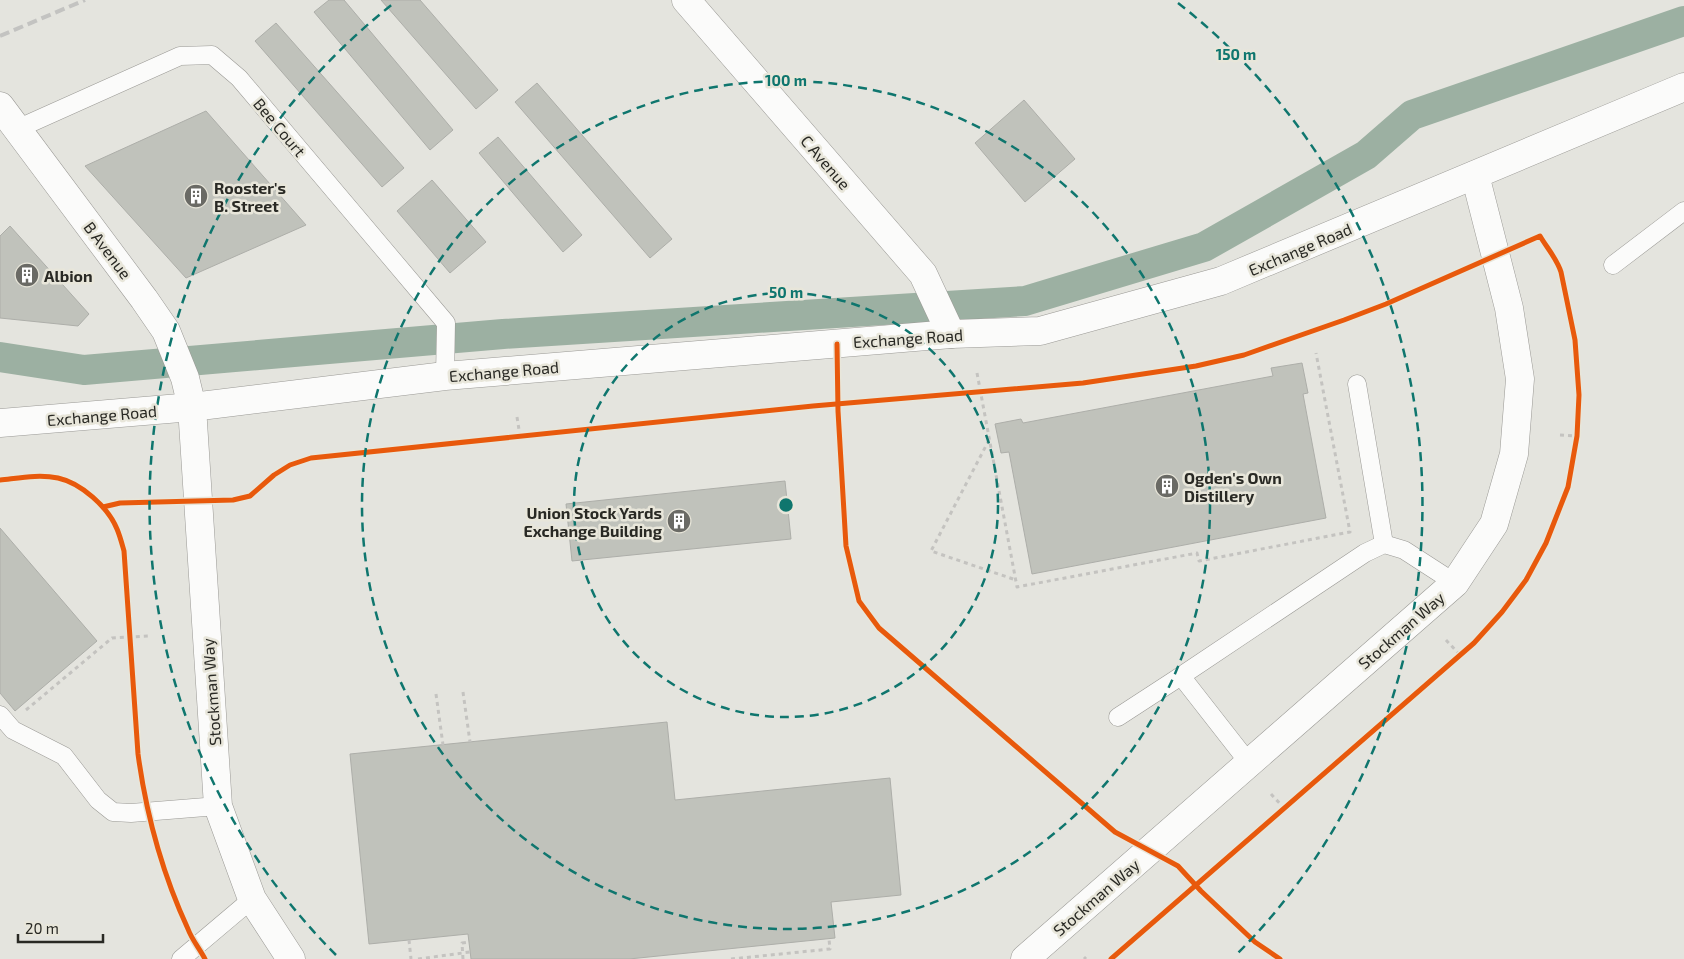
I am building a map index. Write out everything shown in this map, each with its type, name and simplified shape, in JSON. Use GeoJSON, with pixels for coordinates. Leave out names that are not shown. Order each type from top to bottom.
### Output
{"type":"FeatureCollection","features":[{"type":"Feature","properties":{"kind":"street","name":"C Avenue"},"geometry":{"type":"LineString","coordinates":[[686,0],[923,274],[951,334]]}},
{"type":"Feature","properties":{"kind":"street","name":"Exchange Road"},"geometry":{"type":"LineString","coordinates":[[0,423],[192,407],[445,376],[951,334],[1040,331],[1221,282],[1684,87]]}},
{"type":"Feature","properties":{"kind":"street","name":"B Avenue"},"geometry":{"type":"LineString","coordinates":[[0,106],[144,298],[166,331],[185,378],[192,407]]}},
{"type":"Feature","properties":{"kind":"street","name":"Stockman Way"},"geometry":{"type":"LineString","coordinates":[[1025,959],[1454,583],[1494,524],[1514,454],[1520,379],[1509,308],[1475,175]]}},
{"type":"Feature","properties":{"kind":"street","name":"Stockman Way"},"geometry":{"type":"LineString","coordinates":[[192,407],[218,806],[252,899],[291,959]]}},
{"type":"Feature","properties":{"kind":"lane","name":"Bee Court"},"geometry":{"type":"LineString","coordinates":[[17,128],[180,56],[212,55],[239,78],[446,323],[445,376]]}},
{"type":"Feature","properties":{"kind":"lane"},"geometry":{"type":"LineString","coordinates":[[1612,265],[1684,211]]}},
{"type":"Feature","properties":{"kind":"lane"},"geometry":{"type":"LineString","coordinates":[[1357,384],[1384,544]]}},
{"type":"Feature","properties":{"kind":"lane"},"geometry":{"type":"LineString","coordinates":[[1118,717],[1364,553],[1384,544],[1404,550],[1454,583]]}},
{"type":"Feature","properties":{"kind":"lane"},"geometry":{"type":"LineString","coordinates":[[1181,676],[1249,762]]}},
{"type":"Feature","properties":{"kind":"lane"},"geometry":{"type":"LineString","coordinates":[[0,715],[13,730],[64,756],[98,800],[113,812],[131,813],[218,806]]}},
{"type":"Feature","properties":{"kind":"lane"},"geometry":{"type":"LineString","coordinates":[[181,959],[252,899]]}},
{"type":"Feature","properties":{"kind":"path"},"geometry":{"type":"LineString","coordinates":[[977,373],[1017,587],[1197,553],[1199,561],[1350,532],[1316,353]]}},
{"type":"Feature","properties":{"kind":"path"},"geometry":{"type":"LineString","coordinates":[[971,392],[990,390]]}},
{"type":"Feature","properties":{"kind":"path"},"geometry":{"type":"LineString","coordinates":[[517,417],[520,436]]}},
{"type":"Feature","properties":{"kind":"path"},"geometry":{"type":"LineString","coordinates":[[1575,445],[1577,428]]}},
{"type":"Feature","properties":{"kind":"path"},"geometry":{"type":"LineString","coordinates":[[511,437],[530,435]]}},
{"type":"Feature","properties":{"kind":"path"},"geometry":{"type":"LineString","coordinates":[[1560,435],[1576,436]]}},
{"type":"Feature","properties":{"kind":"path"},"geometry":{"type":"LineString","coordinates":[[990,440],[930,551],[1016,580]]}},
{"type":"Feature","properties":{"kind":"path"},"geometry":{"type":"LineString","coordinates":[[130,627],[131,643]]}},
{"type":"Feature","properties":{"kind":"path"},"geometry":{"type":"LineString","coordinates":[[24,712],[112,638],[149,636]]}},
{"type":"Feature","properties":{"kind":"path"},"geometry":{"type":"LineString","coordinates":[[1446,640],[1460,655]]}},
{"type":"Feature","properties":{"kind":"path"},"geometry":{"type":"LineString","coordinates":[[1455,660],[1467,649]]}},
{"type":"Feature","properties":{"kind":"path"},"geometry":{"type":"LineString","coordinates":[[463,692],[470,742]]}},
{"type":"Feature","properties":{"kind":"path"},"geometry":{"type":"LineString","coordinates":[[436,694],[442,745]]}},
{"type":"Feature","properties":{"kind":"path"},"geometry":{"type":"LineString","coordinates":[[1271,794],[1284,808]]}},
{"type":"Feature","properties":{"kind":"path"},"geometry":{"type":"LineString","coordinates":[[1277,814],[1291,802]]}},
{"type":"Feature","properties":{"kind":"path"},"geometry":{"type":"LineString","coordinates":[[731,959],[830,949],[829,939]]}},
{"type":"Feature","properties":{"kind":"path"},"geometry":{"type":"LineString","coordinates":[[409,940],[412,959]]}},
{"type":"Feature","properties":{"kind":"path"},"geometry":{"type":"LineString","coordinates":[[463,959],[462,943],[469,942]]}},
{"type":"Feature","properties":{"kind":"path"},"geometry":{"type":"LineString","coordinates":[[418,959],[470,952]]}},
{"type":"Feature","properties":{"kind":"building"},"geometry":{"type":"Polygon","coordinates":[[[329,0],[344,0],[453,130],[430,150],[314,12],[329,0]]]}},
{"type":"Feature","properties":{"kind":"building"},"geometry":{"type":"Polygon","coordinates":[[[381,0],[420,0],[498,90],[476,109],[381,0]]]}},
{"type":"Feature","properties":{"kind":"building"},"geometry":{"type":"Polygon","coordinates":[[[276,23],[404,168],[382,187],[255,41],[276,23]]]}},
{"type":"Feature","properties":{"kind":"building"},"geometry":{"type":"Polygon","coordinates":[[[537,83],[672,239],[650,258],[515,102],[537,83]]]}},
{"type":"Feature","properties":{"kind":"building"},"geometry":{"type":"Polygon","coordinates":[[[1024,100],[1075,159],[1025,202],[975,143],[1024,100]]]}},
{"type":"Feature","properties":{"kind":"building","name":"Rooster's B. Street"},"geometry":{"type":"Polygon","coordinates":[[[206,111],[306,225],[186,278],[85,166],[206,111]]]}},
{"type":"Feature","properties":{"kind":"building"},"geometry":{"type":"Polygon","coordinates":[[[498,137],[582,235],[563,252],[479,153],[498,137]]]}},
{"type":"Feature","properties":{"kind":"building"},"geometry":{"type":"Polygon","coordinates":[[[432,180],[486,242],[450,273],[397,211],[432,180]]]}},
{"type":"Feature","properties":{"kind":"building","name":"Albion"},"geometry":{"type":"Polygon","coordinates":[[[10,226],[89,314],[78,326],[0,318],[0,236],[10,226]]]}},
{"type":"Feature","properties":{"kind":"building","name":"Ogden's Own Distillery"},"geometry":{"type":"Polygon","coordinates":[[[1302,363],[1308,393],[1303,394],[1326,518],[1032,574],[1009,452],[1001,453],[995,424],[1021,419],[1023,423],[1273,376],[1271,368],[1302,363]]]}},
{"type":"Feature","properties":{"kind":"building","name":"Union Stock Yards Exchange Building"},"geometry":{"type":"Polygon","coordinates":[[[785,481],[791,539],[572,561],[566,504],[785,481]]]}},
{"type":"Feature","properties":{"kind":"building"},"geometry":{"type":"Polygon","coordinates":[[[0,528],[97,641],[15,711],[0,693],[0,528]]]}},
{"type":"Feature","properties":{"kind":"building"},"geometry":{"type":"Polygon","coordinates":[[[667,722],[675,800],[890,778],[901,895],[831,902],[835,938],[629,959],[471,959],[468,934],[369,944],[350,754],[667,722]]]}},
{"type":"Feature","properties":{"kind":"waterway"},"geometry":{"type":"LineString","coordinates":[[0,357],[84,370],[503,334],[1025,301],[1204,247],[1366,155],[1412,115],[1684,21]]}},
{"type":"Feature","properties":{"kind":"railway"},"geometry":{"type":"LineString","coordinates":[[0,36],[85,0]]}},
{"type":"Feature","properties":{"kind":"cycle path"},"geometry":{"type":"LineString","coordinates":[[103,507],[120,503],[233,500],[250,496],[274,475],[290,465],[311,458],[813,406],[1083,383],[1196,366],[1244,355],[1344,320],[1386,304],[1540,236],[1561,272],[1575,340],[1579,395],[1577,436],[1568,487],[1546,543],[1526,580],[1502,612],[1474,643],[1111,959]]}},
{"type":"Feature","properties":{"kind":"cycle path"},"geometry":{"type":"LineString","coordinates":[[837,344],[838,411],[846,546],[859,601],[879,628],[1115,832],[1178,866],[1201,891],[1255,942],[1280,959]]}},
{"type":"Feature","properties":{"kind":"cycle path"},"geometry":{"type":"LineString","coordinates":[[0,480],[44,476],[67,481],[93,497],[107,512],[117,529],[124,551],[141,776],[163,865],[190,933],[205,959]]}},
{"type":"Feature","properties":{"kind":"place","name":"Rooster's B. Street"},"geometry":{"type":"Point","coordinates":[196,196]}},
{"type":"Feature","properties":{"kind":"place","name":"Albion"},"geometry":{"type":"Point","coordinates":[27,275]}},
{"type":"Feature","properties":{"kind":"place","name":"Ogden's Own Distillery"},"geometry":{"type":"Point","coordinates":[1167,486]}},
{"type":"Feature","properties":{"kind":"place","name":"Union Stock Yards Exchange Building"},"geometry":{"type":"Point","coordinates":[679,521]}}]}
